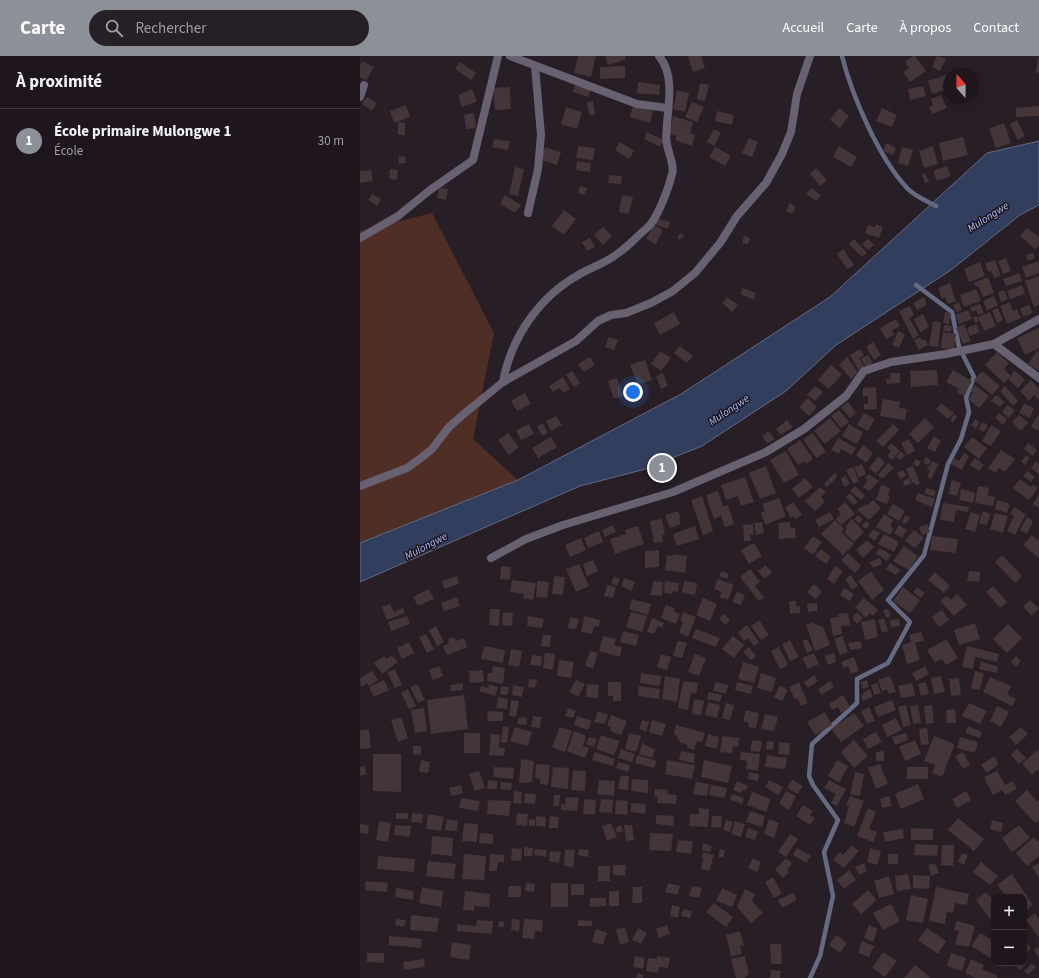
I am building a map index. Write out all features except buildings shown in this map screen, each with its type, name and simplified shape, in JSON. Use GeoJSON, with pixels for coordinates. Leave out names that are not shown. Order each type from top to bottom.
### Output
{"type":"FeatureCollection","features":[{"type":"Feature","properties":{"kind":"street"},"geometry":{"type":"LineString","coordinates":[[360,238],[398,216],[473,160],[498,56]]}},
{"type":"Feature","properties":{"kind":"street"},"geometry":{"type":"LineString","coordinates":[[510,56],[637,104],[668,108]]}},
{"type":"Feature","properties":{"kind":"street"},"geometry":{"type":"LineString","coordinates":[[503,382],[509,358],[532,315],[562,285],[579,274],[618,254],[641,231],[647,228],[659,210],[673,172],[666,142],[670,97],[668,77],[664,62],[659,56]]}},
{"type":"Feature","properties":{"kind":"street"},"geometry":{"type":"LineString","coordinates":[[360,486],[402,470],[421,458],[432,449],[449,427],[503,382],[576,341],[598,321],[611,315],[626,313],[651,303],[673,291],[695,273],[720,243],[737,216],[766,183],[782,154],[791,132],[798,94],[810,56]]}},
{"type":"Feature","properties":{"kind":"street"},"geometry":{"type":"LineString","coordinates":[[528,213],[538,169],[541,135],[535,66]]}},
{"type":"Feature","properties":{"kind":"street"},"geometry":{"type":"LineString","coordinates":[[360,97],[364,85]]}},
{"type":"Feature","properties":{"kind":"street"},"geometry":{"type":"LineString","coordinates":[[491,558],[526,539],[563,525],[673,492],[766,452],[804,429],[846,396],[864,371],[891,362],[946,354],[994,344],[1039,319]]}},
{"type":"Feature","properties":{"kind":"street"},"geometry":{"type":"LineString","coordinates":[[994,344],[1039,378]]}},
{"type":"Feature","properties":{"kind":"shaded area"},"geometry":{"type":"Polygon","coordinates":[[[432,213],[494,333],[473,439],[518,480],[360,543],[360,231],[432,213]]]}},
{"type":"Feature","properties":{"kind":"water","name":"Mulongwe"},"geometry":{"type":"Polygon","coordinates":[[[1039,141],[1039,205],[1020,215],[951,270],[836,345],[786,391],[702,446],[642,470],[580,486],[360,582],[360,543],[518,480],[681,394],[830,297],[987,153],[1039,141]]]}},
{"type":"Feature","properties":{"kind":"waterway"},"geometry":{"type":"LineString","coordinates":[[842,56],[852,89],[868,126],[886,160],[910,191],[936,206]]}},
{"type":"Feature","properties":{"kind":"waterway"},"geometry":{"type":"LineString","coordinates":[[810,978],[820,956],[833,896],[824,852],[838,820],[813,785],[809,776],[812,744],[857,703],[857,679],[888,663],[910,622],[888,600],[924,555],[948,464],[961,439],[969,412],[966,398],[974,377],[959,347],[952,312],[916,285]]}},
{"type":"Feature","properties":{"kind":"place","name":"École primaire Mulongwe 1"},"geometry":{"type":"Point","coordinates":[662,468]}}]}
